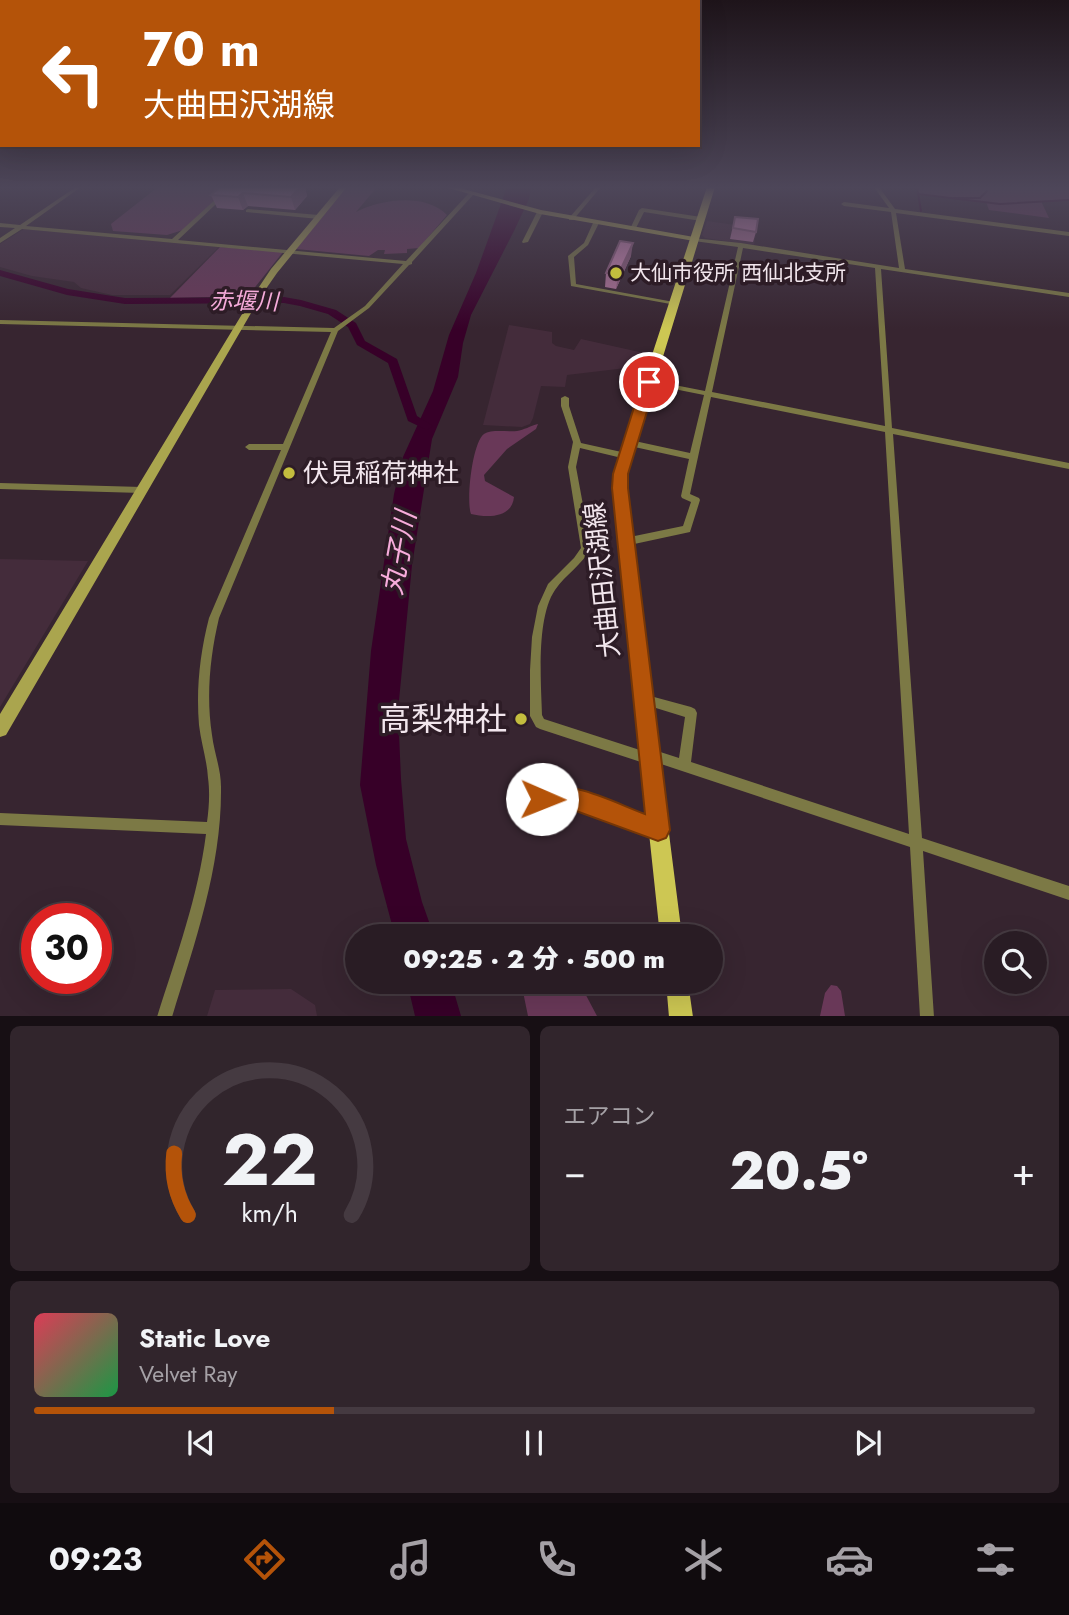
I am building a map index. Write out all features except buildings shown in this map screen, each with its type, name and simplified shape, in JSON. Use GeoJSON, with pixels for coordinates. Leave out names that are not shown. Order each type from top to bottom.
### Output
{"type":"FeatureCollection","features":[{"type":"Feature","properties":{"kind":"main road","name":"大曲田沢湖線"},"geometry":{"type":"LineString","coordinates":[[670,924],[625,542],[620,474],[696,234]]}},
{"type":"Feature","properties":{"kind":"main road"},"geometry":{"type":"LineString","coordinates":[[678,994],[681,1016]]}},
{"type":"Feature","properties":{"kind":"street"},"geometry":{"type":"LineString","coordinates":[[101,234],[410,262]]}},
{"type":"Feature","properties":{"kind":"street"},"geometry":{"type":"LineString","coordinates":[[173,241],[180,234]]}},
{"type":"Feature","properties":{"kind":"street"},"geometry":{"type":"LineString","coordinates":[[0,729],[238,328],[256,299],[305,234]]}},
{"type":"Feature","properties":{"kind":"street"},"geometry":{"type":"LineString","coordinates":[[164,1016],[203,892],[212,828],[215,786],[205,732],[206,644],[214,618],[286,447],[344,325],[435,234]]}},
{"type":"Feature","properties":{"kind":"street"},"geometry":{"type":"LineString","coordinates":[[525,242],[529,234]]}},
{"type":"Feature","properties":{"kind":"street"},"geometry":{"type":"LineString","coordinates":[[591,234],[586,244],[572,256],[573,285],[674,303]]}},
{"type":"Feature","properties":{"kind":"street"},"geometry":{"type":"LineString","coordinates":[[666,234],[1069,295]]}},
{"type":"Feature","properties":{"kind":"street"},"geometry":{"type":"LineString","coordinates":[[896,234],[901,269]]}},
{"type":"Feature","properties":{"kind":"street"},"geometry":{"type":"LineString","coordinates":[[625,542],[687,529],[696,500],[685,496],[741,245]]}},
{"type":"Feature","properties":{"kind":"street"},"geometry":{"type":"LineString","coordinates":[[878,266],[918,844],[927,1016]]}},
{"type":"Feature","properties":{"kind":"street"},"geometry":{"type":"LineString","coordinates":[[0,322],[238,328],[344,325]]}},
{"type":"Feature","properties":{"kind":"street"},"geometry":{"type":"LineString","coordinates":[[649,382],[1069,467]]}},
{"type":"Feature","properties":{"kind":"street"},"geometry":{"type":"LineString","coordinates":[[565,398],[565,407],[577,445],[572,467],[586,548],[580,560],[548,592],[536,656],[536,716],[540,723],[684,766],[1069,894]]}},
{"type":"Feature","properties":{"kind":"street"},"geometry":{"type":"LineString","coordinates":[[577,445],[694,457]]}},
{"type":"Feature","properties":{"kind":"street"},"geometry":{"type":"LineString","coordinates":[[248,447],[286,447]]}},
{"type":"Feature","properties":{"kind":"street"},"geometry":{"type":"LineString","coordinates":[[0,486],[142,490]]}},
{"type":"Feature","properties":{"kind":"street"},"geometry":{"type":"LineString","coordinates":[[643,699],[691,713],[684,766]]}},
{"type":"Feature","properties":{"kind":"street"},"geometry":{"type":"LineString","coordinates":[[542,799],[568,797],[658,830]]}},
{"type":"Feature","properties":{"kind":"street"},"geometry":{"type":"LineString","coordinates":[[0,819],[212,828]]}},
{"type":"Feature","properties":{"kind":"shaded area"},"geometry":{"type":"Polygon","coordinates":[[[15,234],[83,234],[219,247],[170,295],[112,295],[81,288],[74,282],[32,276],[0,267],[0,244],[15,234]]]}},
{"type":"Feature","properties":{"kind":"shaded area"},"geometry":{"type":"Polygon","coordinates":[[[308,234],[431,234],[419,248],[407,249],[407,253],[384,254],[385,250],[378,250],[369,256],[296,249],[308,234]]]}},
{"type":"Feature","properties":{"kind":"shaded area"},"geometry":{"type":"Polygon","coordinates":[[[756,234],[754,245],[705,238],[702,235],[756,234]]]}},
{"type":"Feature","properties":{"kind":"shaded area"},"geometry":{"type":"Polygon","coordinates":[[[220,247],[283,252],[248,296],[170,298],[220,247]]]}},
{"type":"Feature","properties":{"kind":"shaded area"},"geometry":{"type":"Polygon","coordinates":[[[509,325],[552,332],[552,343],[574,350],[581,339],[653,355],[648,369],[626,368],[567,375],[565,387],[541,386],[530,424],[522,427],[483,425],[509,325]]]}},
{"type":"Feature","properties":{"kind":"shaded area"},"geometry":{"type":"Polygon","coordinates":[[[538,424],[536,429],[507,449],[484,475],[485,481],[514,497],[509,509],[492,516],[471,514],[471,472],[480,439],[487,432],[517,431],[538,424]]]}},
{"type":"Feature","properties":{"kind":"shaded area"},"geometry":{"type":"Polygon","coordinates":[[[0,559],[88,561],[0,707],[0,559]]]}},
{"type":"Feature","properties":{"kind":"shaded area"},"geometry":{"type":"Polygon","coordinates":[[[831,985],[837,986],[841,991],[845,1016],[820,1016],[825,993],[831,985]]]}},
{"type":"Feature","properties":{"kind":"shaded area"},"geometry":{"type":"Polygon","coordinates":[[[291,989],[315,1005],[317,1016],[207,1016],[215,990],[291,989]]]}},
{"type":"Feature","properties":{"kind":"shaded area"},"geometry":{"type":"Polygon","coordinates":[[[523,994],[585,994],[597,1016],[528,1016],[523,994]]]}},
{"type":"Feature","properties":{"kind":"water","name":"丸子川"},"geometry":{"type":"Polygon","coordinates":[[[490,234],[512,234],[471,315],[458,377],[432,439],[412,565],[398,711],[406,839],[430,924],[392,924],[376,865],[360,785],[371,651],[394,494],[403,457],[433,391],[449,335],[490,234]]]}},
{"type":"Feature","properties":{"kind":"water"},"geometry":{"type":"Polygon","coordinates":[[[410,994],[455,994],[461,1016],[415,1016],[410,994]]]}},
{"type":"Feature","properties":{"kind":"waterway","name":"赤堰川"},"geometry":{"type":"LineString","coordinates":[[0,273],[67,292],[125,301],[284,300],[332,312],[352,325],[361,343],[393,361],[412,418],[427,426]]}},
{"type":"Feature","properties":{"kind":"place","name":"大仙市役所 西仙北支所"},"geometry":{"type":"Point","coordinates":[616,273]}},
{"type":"Feature","properties":{"kind":"place","name":"伏見稲荷神社"},"geometry":{"type":"Point","coordinates":[289,473]}},
{"type":"Feature","properties":{"kind":"place","name":"高梨神社"},"geometry":{"type":"Point","coordinates":[521,719]}},
{"type":"Feature","properties":{"kind":"route"},"geometry":{"type":"LineString","coordinates":[[542,799],[568,797],[658,830],[620,488],[620,474],[649,382]]}}]}
